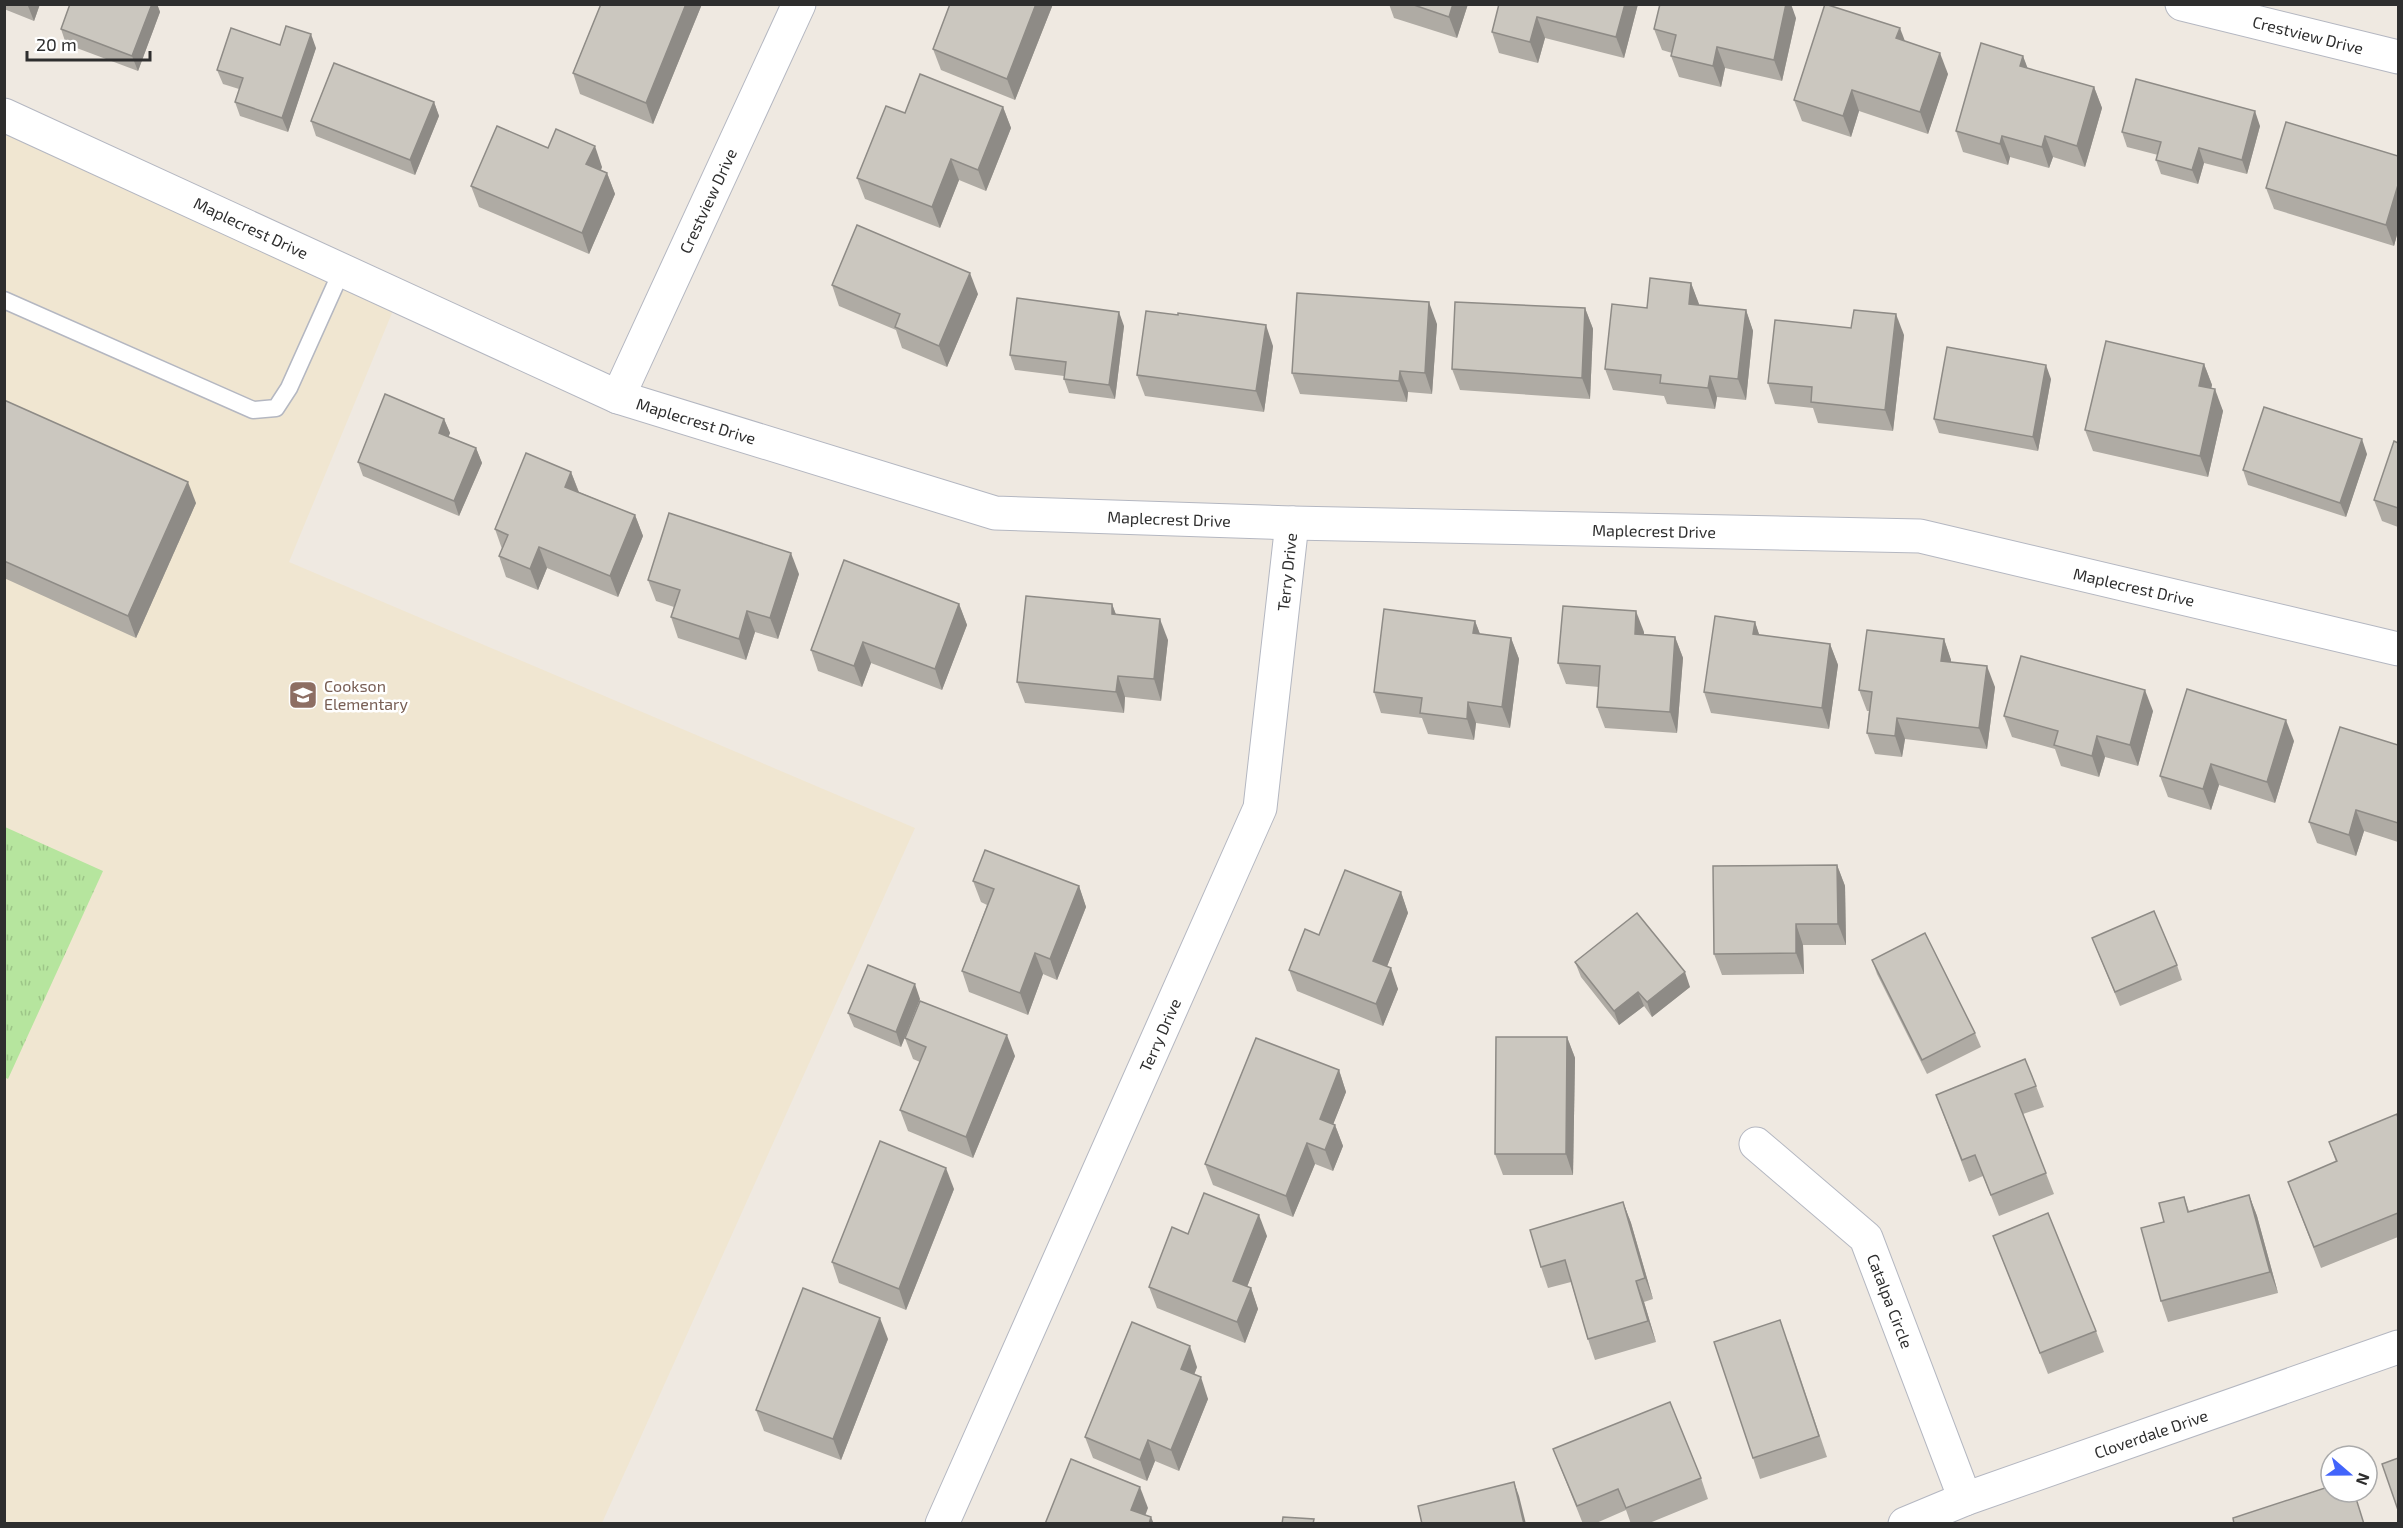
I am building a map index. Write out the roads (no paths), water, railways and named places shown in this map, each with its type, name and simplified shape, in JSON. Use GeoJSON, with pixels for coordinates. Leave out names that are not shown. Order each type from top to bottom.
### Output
{"type":"FeatureCollection","features":[{"type":"Feature","properties":{"kind":"street","name":"Crestview Drive"},"geometry":{"type":"LineString","coordinates":[[618,397],[799,4]]}},
{"type":"Feature","properties":{"kind":"street","name":"Crestview Drive"},"geometry":{"type":"LineString","coordinates":[[2182,4],[2398,57]]}},
{"type":"Feature","properties":{"kind":"street","name":"Maplecrest Drive"},"geometry":{"type":"LineString","coordinates":[[4,115],[618,397],[995,513],[1292,523],[1920,536],[2398,649]]}},
{"type":"Feature","properties":{"kind":"street","name":"Terry Drive"},"geometry":{"type":"LineString","coordinates":[[942,1524],[1260,808],[1292,523]]}},
{"type":"Feature","properties":{"kind":"street","name":"Catalpa Circle"},"geometry":{"type":"LineString","coordinates":[[1756,1144],[1866,1239],[1965,1498]]}},
{"type":"Feature","properties":{"kind":"street","name":"Cloverdale Drive"},"geometry":{"type":"LineString","coordinates":[[1905,1524],[1965,1498],[2398,1347]]}},
{"type":"Feature","properties":{"kind":"lane"},"geometry":{"type":"LineString","coordinates":[[4,300],[253,410],[276,408],[290,388],[342,270]]}},
{"type":"Feature","properties":{"kind":"place","name":"Cookson Elementary"},"geometry":{"type":"Point","coordinates":[303,695]}}]}
